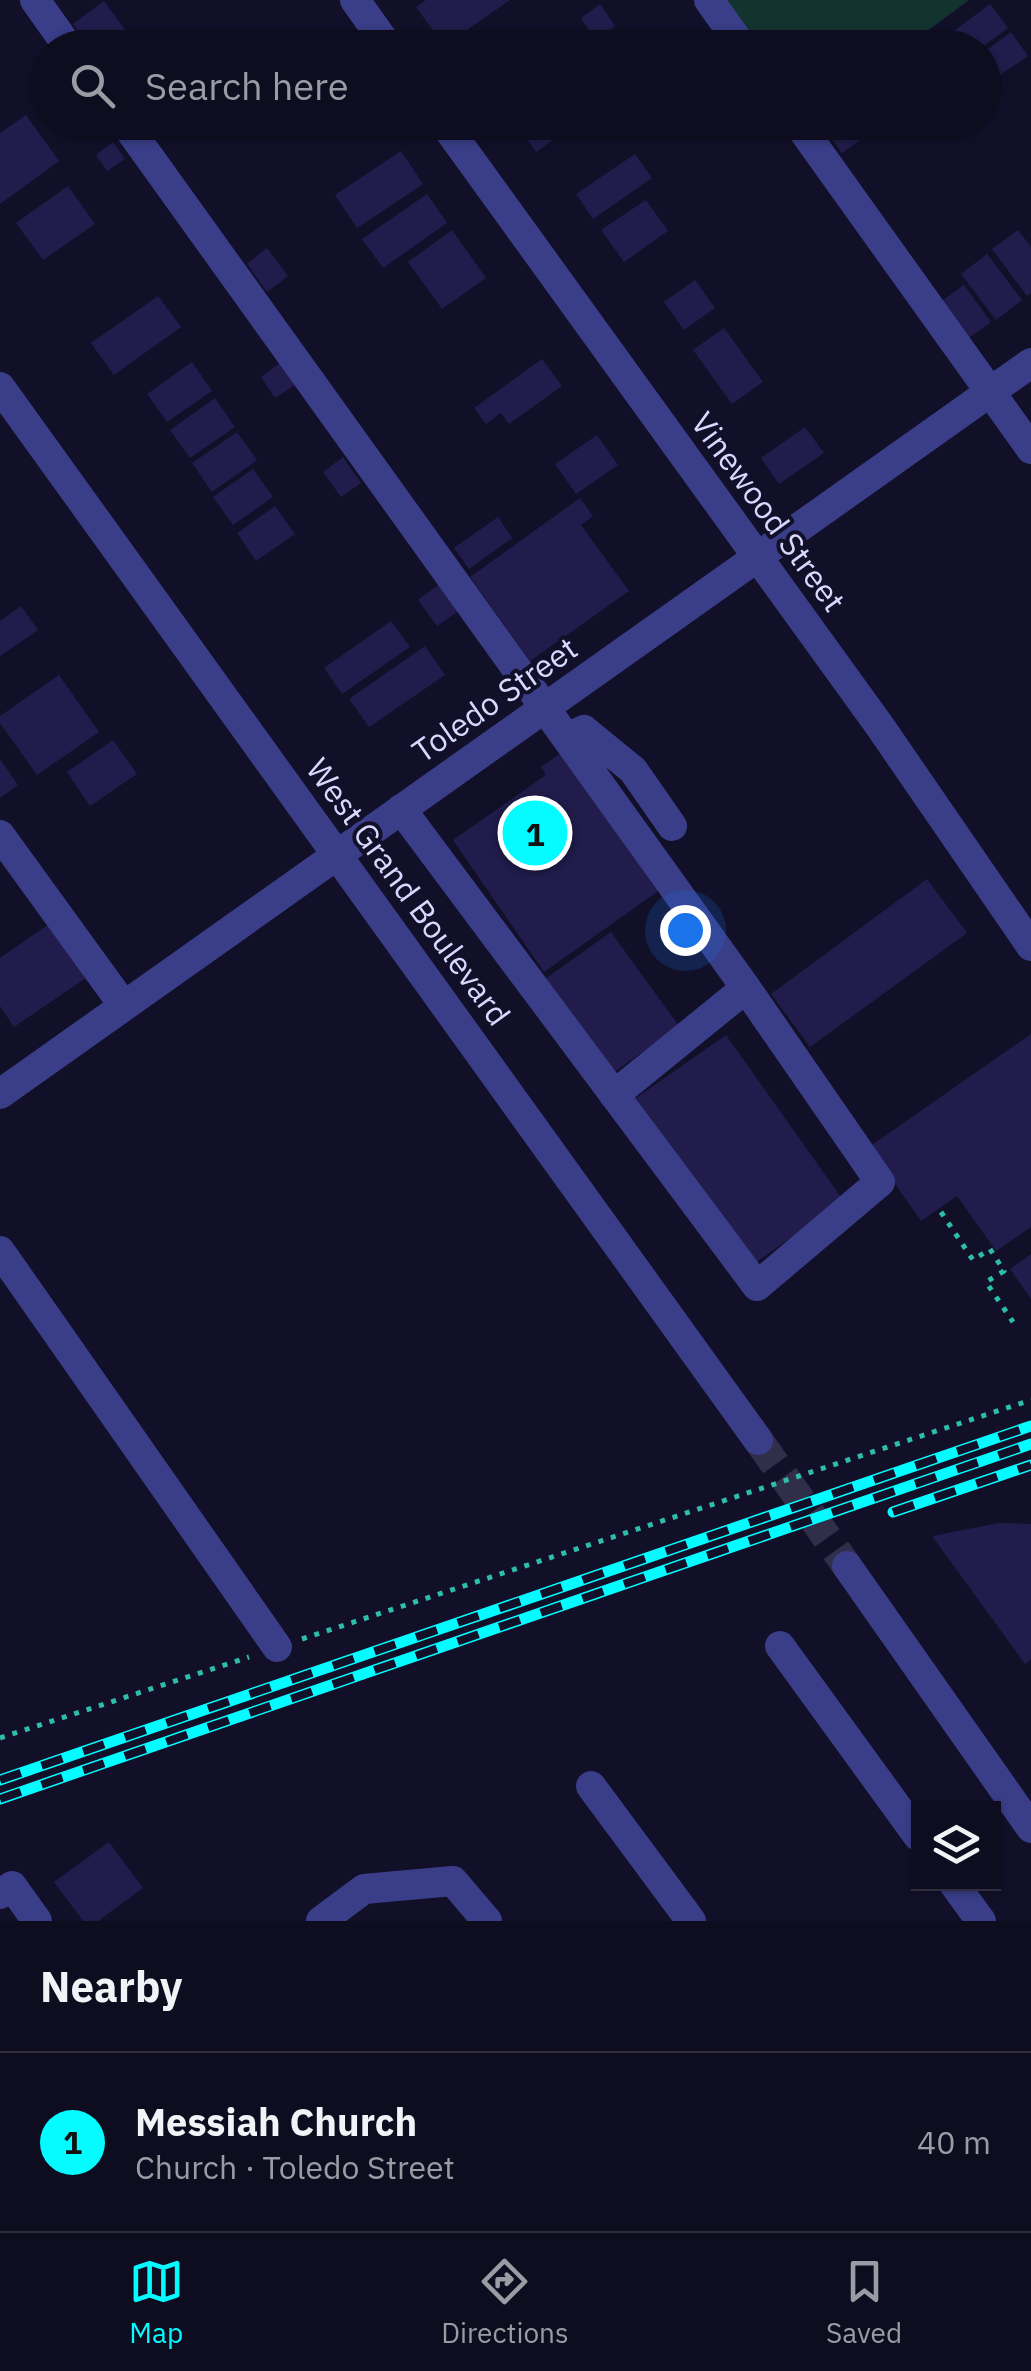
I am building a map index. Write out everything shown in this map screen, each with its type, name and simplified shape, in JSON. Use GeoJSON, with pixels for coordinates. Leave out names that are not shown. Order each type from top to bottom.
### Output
{"type":"FeatureCollection","features":[{"type":"Feature","properties":{"kind":"street"},"geometry":{"type":"LineString","coordinates":[[35,0],[57,30]]}},
{"type":"Feature","properties":{"kind":"street"},"geometry":{"type":"LineString","coordinates":[[354,0],[376,30]]}},
{"type":"Feature","properties":{"kind":"street"},"geometry":{"type":"LineString","coordinates":[[709,0],[730,30]]}},
{"type":"Feature","properties":{"kind":"street"},"geometry":{"type":"LineString","coordinates":[[137,140],[546,707],[880,1182],[757,1286],[401,810]]}},
{"type":"Feature","properties":{"kind":"street","name":"Vinewood Street"},"geometry":{"type":"LineString","coordinates":[[456,140],[879,725],[1031,946]]}},
{"type":"Feature","properties":{"kind":"street"},"geometry":{"type":"LineString","coordinates":[[810,140],[1031,448]]}},
{"type":"Feature","properties":{"kind":"street","name":"Toledo Street"},"geometry":{"type":"LineString","coordinates":[[0,1094],[1031,364]]}},
{"type":"Feature","properties":{"kind":"street","name":"West Grand Boulevard"},"geometry":{"type":"LineString","coordinates":[[0,386],[758,1440]]}},
{"type":"Feature","properties":{"kind":"street"},"geometry":{"type":"LineString","coordinates":[[568,738],[584,730],[633,770],[672,826]]}},
{"type":"Feature","properties":{"kind":"street"},"geometry":{"type":"LineString","coordinates":[[0,835],[124,1006]]}},
{"type":"Feature","properties":{"kind":"street"},"geometry":{"type":"LineString","coordinates":[[614,1094],[746,988]]}},
{"type":"Feature","properties":{"kind":"street"},"geometry":{"type":"LineString","coordinates":[[0,1251],[277,1648]]}},
{"type":"Feature","properties":{"kind":"street"},"geometry":{"type":"LineString","coordinates":[[846,1566],[1031,1828]]}},
{"type":"Feature","properties":{"kind":"street"},"geometry":{"type":"LineString","coordinates":[[780,1646],[911,1826]]}},
{"type":"Feature","properties":{"kind":"street"},"geometry":{"type":"LineString","coordinates":[[592,1786],[690,1921]]}},
{"type":"Feature","properties":{"kind":"street"},"geometry":{"type":"LineString","coordinates":[[321,1921],[364,1889],[452,1881],[487,1921]]}},
{"type":"Feature","properties":{"kind":"street"},"geometry":{"type":"LineString","coordinates":[[0,1894],[12,1886],[37,1921]]}},
{"type":"Feature","properties":{"kind":"street"},"geometry":{"type":"LineString","coordinates":[[959,1891],[981,1921]]}},
{"type":"Feature","properties":{"kind":"path"},"geometry":{"type":"LineString","coordinates":[[941,1212],[973,1260],[990,1249],[1004,1271],[986,1282],[1012,1322]]}},
{"type":"Feature","properties":{"kind":"path"},"geometry":{"type":"LineString","coordinates":[[0,1738],[1031,1400]]}},
{"type":"Feature","properties":{"kind":"green space"},"geometry":{"type":"Polygon","coordinates":[[[726,0],[969,0],[928,30],[748,30],[726,0]]]}},
{"type":"Feature","properties":{"kind":"building"},"geometry":{"type":"Polygon","coordinates":[[[426,0],[510,0],[467,30],[433,30],[416,7],[426,0]]]}},
{"type":"Feature","properties":{"kind":"building"},"geometry":{"type":"Polygon","coordinates":[[[104,1],[125,30],[77,30],[73,24],[104,1]]]}},
{"type":"Feature","properties":{"kind":"building"},"geometry":{"type":"Polygon","coordinates":[[[600,4],[615,26],[610,30],[589,30],[581,18],[600,4]]]}},
{"type":"Feature","properties":{"kind":"building"},"geometry":{"type":"Polygon","coordinates":[[[990,4],[1008,28],[1001,33],[1001,30],[955,30],[990,4]]]}},
{"type":"Feature","properties":{"kind":"building"},"geometry":{"type":"Polygon","coordinates":[[[1011,32],[1028,56],[1001,74],[1001,39],[1011,32]]]}},
{"type":"Feature","properties":{"kind":"building"},"geometry":{"type":"Polygon","coordinates":[[[26,115],[30,121],[30,140],[44,140],[59,161],[0,204],[0,133],[26,115]]]}},
{"type":"Feature","properties":{"kind":"building"},"geometry":{"type":"Polygon","coordinates":[[[528,140],[553,140],[536,152],[528,140]]]}},
{"type":"Feature","properties":{"kind":"building"},"geometry":{"type":"Polygon","coordinates":[[[832,140],[860,140],[842,153],[832,140]]]}},
{"type":"Feature","properties":{"kind":"building"},"geometry":{"type":"Polygon","coordinates":[[[113,142],[125,159],[107,171],[96,155],[113,142]]]}},
{"type":"Feature","properties":{"kind":"building"},"geometry":{"type":"Polygon","coordinates":[[[401,151],[423,184],[357,228],[335,195],[401,151]]]}},
{"type":"Feature","properties":{"kind":"building"},"geometry":{"type":"Polygon","coordinates":[[[635,154],[652,178],[593,219],[576,194],[635,154]]]}},
{"type":"Feature","properties":{"kind":"building"},"geometry":{"type":"Polygon","coordinates":[[[68,186],[95,224],[43,260],[16,223],[68,186]]]}},
{"type":"Feature","properties":{"kind":"building"},"geometry":{"type":"Polygon","coordinates":[[[427,194],[447,223],[383,268],[362,239],[427,194]]]}},
{"type":"Feature","properties":{"kind":"building"},"geometry":{"type":"Polygon","coordinates":[[[646,200],[668,231],[624,262],[601,230],[646,200]]]}},
{"type":"Feature","properties":{"kind":"building"},"geometry":{"type":"Polygon","coordinates":[[[452,230],[486,278],[442,309],[408,262],[452,230]]]}},
{"type":"Feature","properties":{"kind":"building"},"geometry":{"type":"Polygon","coordinates":[[[1018,230],[1031,247],[1031,293],[1027,296],[992,249],[1018,230]]]}},
{"type":"Feature","properties":{"kind":"building"},"geometry":{"type":"Polygon","coordinates":[[[267,248],[288,276],[267,292],[247,264],[267,248]]]}},
{"type":"Feature","properties":{"kind":"building"},"geometry":{"type":"Polygon","coordinates":[[[987,254],[1022,300],[996,320],[961,274],[987,254]]]}},
{"type":"Feature","properties":{"kind":"building"},"geometry":{"type":"Polygon","coordinates":[[[695,280],[715,308],[684,330],[664,302],[695,280]]]}},
{"type":"Feature","properties":{"kind":"building"},"geometry":{"type":"Polygon","coordinates":[[[964,285],[991,322],[966,340],[939,303],[964,285]]]}},
{"type":"Feature","properties":{"kind":"building"},"geometry":{"type":"Polygon","coordinates":[[[158,296],[181,327],[114,375],[91,343],[158,296]]]}},
{"type":"Feature","properties":{"kind":"building"},"geometry":{"type":"Polygon","coordinates":[[[724,328],[763,382],[732,404],[693,350],[724,328]]]}},
{"type":"Feature","properties":{"kind":"building"},"geometry":{"type":"Polygon","coordinates":[[[542,359],[562,386],[509,424],[501,413],[486,424],[474,408],[542,359]]]}},
{"type":"Feature","properties":{"kind":"building"},"geometry":{"type":"Polygon","coordinates":[[[192,362],[212,391],[167,422],[147,394],[192,362]]]}},
{"type":"Feature","properties":{"kind":"building"},"geometry":{"type":"Polygon","coordinates":[[[280,363],[295,385],[275,398],[261,377],[280,363]]]}},
{"type":"Feature","properties":{"kind":"building"},"geometry":{"type":"Polygon","coordinates":[[[215,398],[235,427],[190,458],[170,430],[215,398]]]}},
{"type":"Feature","properties":{"kind":"building"},"geometry":{"type":"Polygon","coordinates":[[[805,427],[824,453],[779,484],[761,458],[805,427]]]}},
{"type":"Feature","properties":{"kind":"building"},"geometry":{"type":"Polygon","coordinates":[[[237,432],[257,460],[212,492],[192,463],[237,432]]]}},
{"type":"Feature","properties":{"kind":"building"},"geometry":{"type":"Polygon","coordinates":[[[597,435],[618,465],[576,494],[555,464],[597,435]]]}},
{"type":"Feature","properties":{"kind":"building"},"geometry":{"type":"Polygon","coordinates":[[[343,457],[361,483],[341,497],[323,472],[343,457]]]}},
{"type":"Feature","properties":{"kind":"building"},"geometry":{"type":"Polygon","coordinates":[[[253,469],[273,497],[233,525],[213,497],[253,469]]]}},
{"type":"Feature","properties":{"kind":"building"},"geometry":{"type":"Polygon","coordinates":[[[580,498],[593,516],[581,525],[629,591],[530,661],[470,577],[580,498]]]}},
{"type":"Feature","properties":{"kind":"building"},"geometry":{"type":"Polygon","coordinates":[[[275,506],[295,534],[256,561],[237,533],[275,506]]]}},
{"type":"Feature","properties":{"kind":"building"},"geometry":{"type":"Polygon","coordinates":[[[498,517],[512,538],[469,569],[454,548],[498,517]]]}},
{"type":"Feature","properties":{"kind":"building"},"geometry":{"type":"Polygon","coordinates":[[[441,583],[460,610],[437,626],[418,600],[441,583]]]}},
{"type":"Feature","properties":{"kind":"building"},"geometry":{"type":"Polygon","coordinates":[[[21,606],[38,630],[0,656],[0,621],[21,606]]]}},
{"type":"Feature","properties":{"kind":"building"},"geometry":{"type":"Polygon","coordinates":[[[391,621],[410,647],[342,694],[324,668],[391,621]]]}},
{"type":"Feature","properties":{"kind":"building"},"geometry":{"type":"Polygon","coordinates":[[[425,646],[445,675],[369,727],[349,699],[425,646]]]}},
{"type":"Feature","properties":{"kind":"building"},"geometry":{"type":"Polygon","coordinates":[[[59,675],[99,732],[37,775],[0,723],[0,716],[59,675]]]}},
{"type":"Feature","properties":{"kind":"building"},"geometry":{"type":"Polygon","coordinates":[[[113,740],[137,774],[90,806],[67,772],[113,740]]]}},
{"type":"Feature","properties":{"kind":"building"},"geometry":{"type":"Polygon","coordinates":[[[564,751],[661,889],[544,972],[453,840],[546,775],[541,767],[564,751]]]}},
{"type":"Feature","properties":{"kind":"building"},"geometry":{"type":"Polygon","coordinates":[[[0,759],[18,785],[0,798],[0,759]]]}},
{"type":"Feature","properties":{"kind":"building"},"geometry":{"type":"Polygon","coordinates":[[[927,879],[967,933],[810,1047],[771,994],[927,879]]]}},
{"type":"Feature","properties":{"kind":"building"},"geometry":{"type":"Polygon","coordinates":[[[49,924],[86,978],[14,1027],[0,1006],[0,958],[49,924]]]}},
{"type":"Feature","properties":{"kind":"building"},"geometry":{"type":"Polygon","coordinates":[[[611,932],[679,1026],[613,1073],[545,979],[611,932]]]}},
{"type":"Feature","properties":{"kind":"building"},"geometry":{"type":"Polygon","coordinates":[[[1031,1034],[1031,1227],[996,1251],[957,1196],[921,1221],[869,1147],[1031,1034]]]}},
{"type":"Feature","properties":{"kind":"building"},"geometry":{"type":"Polygon","coordinates":[[[726,1035],[843,1200],[754,1264],[636,1098],[726,1035]]]}},
{"type":"Feature","properties":{"kind":"building"},"geometry":{"type":"Polygon","coordinates":[[[1031,1254],[1031,1299],[1010,1269],[1031,1254]]]}},
{"type":"Feature","properties":{"kind":"building"},"geometry":{"type":"Polygon","coordinates":[[[999,1523],[1031,1524],[1031,1659],[1025,1664],[932,1536],[999,1523]]]}},
{"type":"Feature","properties":{"kind":"building"},"geometry":{"type":"Polygon","coordinates":[[[109,1842],[143,1888],[98,1921],[83,1921],[54,1882],[109,1842]]]}},
{"type":"Feature","properties":{"kind":"tunnel"},"geometry":{"type":"LineString","coordinates":[[758,1440],[847,1566]]}},
{"type":"Feature","properties":{"kind":"railway"},"geometry":{"type":"LineString","coordinates":[[0,1780],[1031,1426]]}},
{"type":"Feature","properties":{"kind":"railway"},"geometry":{"type":"LineString","coordinates":[[0,1799],[1031,1444]]}},
{"type":"Feature","properties":{"kind":"railway"},"geometry":{"type":"LineString","coordinates":[[893,1512],[1031,1465]]}},
{"type":"Feature","properties":{"kind":"place","name":"Messiah Church"},"geometry":{"type":"Point","coordinates":[535,833]}}]}
